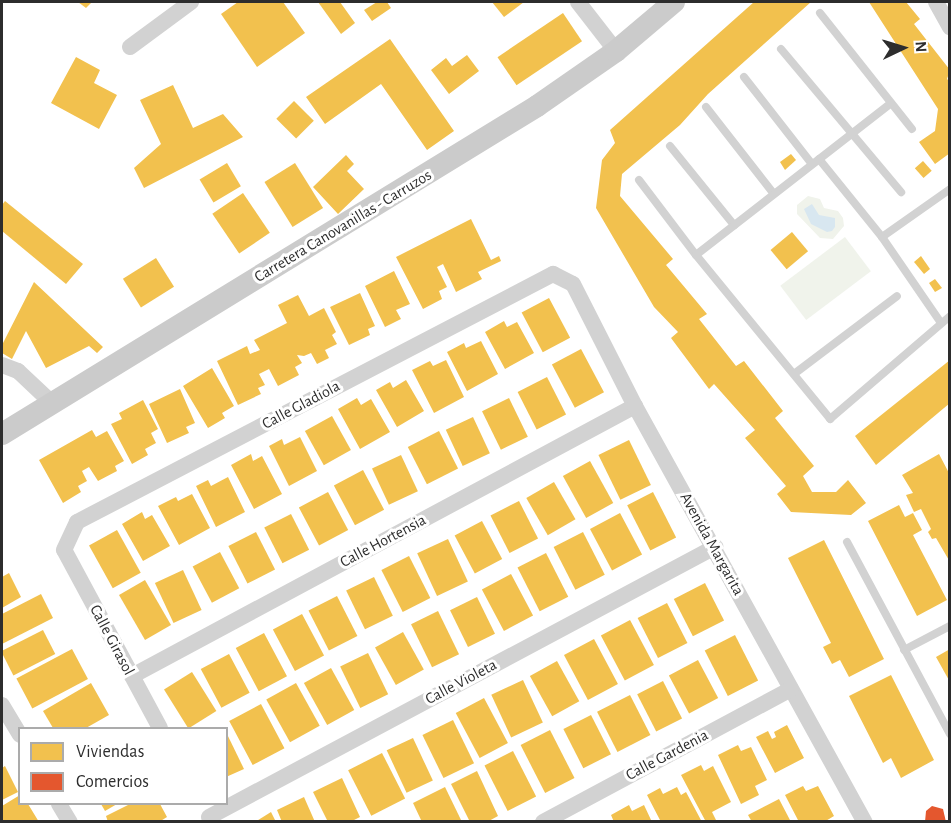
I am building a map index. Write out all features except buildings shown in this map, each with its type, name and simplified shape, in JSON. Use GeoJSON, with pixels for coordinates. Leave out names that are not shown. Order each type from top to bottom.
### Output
{"type":"FeatureCollection","features":[{"type":"Feature","properties":{"kind":"street"},"geometry":{"type":"LineString","coordinates":[[130,47],[191,2]]}},
{"type":"Feature","properties":{"kind":"street"},"geometry":{"type":"LineString","coordinates":[[578,2],[616,51]]}},
{"type":"Feature","properties":{"kind":"street","name":"Carretera Canovanillas - Carruzos"},"geometry":{"type":"LineString","coordinates":[[2,434],[497,132],[616,51],[674,2]]}},
{"type":"Feature","properties":{"kind":"street"},"geometry":{"type":"LineString","coordinates":[[936,2],[950,27]]}},
{"type":"Feature","properties":{"kind":"street","name":"Avenida Margarita"},"geometry":{"type":"LineString","coordinates":[[553,274],[573,284],[635,406],[865,822]]}},
{"type":"Feature","properties":{"kind":"street","name":"Calle Gladiola"},"geometry":{"type":"LineString","coordinates":[[64,550],[77,522],[553,274]]}},
{"type":"Feature","properties":{"kind":"street"},"geometry":{"type":"LineString","coordinates":[[2,365],[18,371],[53,404]]}},
{"type":"Feature","properties":{"kind":"street","name":"Calle Hortensia"},"geometry":{"type":"LineString","coordinates":[[132,676],[635,406]]}},
{"type":"Feature","properties":{"kind":"street","name":"Calle Violeta"},"geometry":{"type":"LineString","coordinates":[[228,803],[715,547]]}},
{"type":"Feature","properties":{"kind":"street","name":"Calle Girasol"},"geometry":{"type":"LineString","coordinates":[[64,550],[159,727]]}},
{"type":"Feature","properties":{"kind":"street","name":"Calle Gardenia"},"geometry":{"type":"LineString","coordinates":[[543,822],[791,688]]}},
{"type":"Feature","properties":{"kind":"street"},"geometry":{"type":"LineString","coordinates":[[2,705],[18,732]]}},
{"type":"Feature","properties":{"kind":"street"},"geometry":{"type":"LineString","coordinates":[[60,805],[70,822]]}},
{"type":"Feature","properties":{"kind":"street","name":"Calle Violeta"},"geometry":{"type":"LineString","coordinates":[[207,814],[224,805]]}},
{"type":"Feature","properties":{"kind":"lane"},"geometry":{"type":"LineString","coordinates":[[820,13],[912,129]]}},
{"type":"Feature","properties":{"kind":"lane"},"geometry":{"type":"LineString","coordinates":[[781,49],[902,192]]}},
{"type":"Feature","properties":{"kind":"lane"},"geometry":{"type":"LineString","coordinates":[[744,77],[882,237],[941,323]]}},
{"type":"Feature","properties":{"kind":"lane"},"geometry":{"type":"LineString","coordinates":[[696,255],[891,103]]}},
{"type":"Feature","properties":{"kind":"lane"},"geometry":{"type":"LineString","coordinates":[[706,107],[774,194]]}},
{"type":"Feature","properties":{"kind":"lane"},"geometry":{"type":"LineString","coordinates":[[670,146],[734,225]]}},
{"type":"Feature","properties":{"kind":"lane"},"geometry":{"type":"LineString","coordinates":[[639,180],[696,255],[830,418],[950,316]]}},
{"type":"Feature","properties":{"kind":"lane"},"geometry":{"type":"LineString","coordinates":[[882,237],[950,189]]}},
{"type":"Feature","properties":{"kind":"lane"},"geometry":{"type":"LineString","coordinates":[[794,374],[897,296]]}},
{"type":"Feature","properties":{"kind":"lane"},"geometry":{"type":"LineString","coordinates":[[847,542],[950,734]]}},
{"type":"Feature","properties":{"kind":"lane"},"geometry":{"type":"LineString","coordinates":[[904,650],[950,626]]}},
{"type":"Feature","properties":{"kind":"shaded area"},"geometry":{"type":"Polygon","coordinates":[[[808,196],[820,199],[824,208],[838,211],[843,218],[844,226],[833,239],[820,238],[797,214],[797,205],[808,196]]]}},
{"type":"Feature","properties":{"kind":"shaded area"},"geometry":{"type":"Polygon","coordinates":[[[812,204],[819,215],[835,218],[835,227],[832,231],[827,232],[811,224],[804,209],[812,204]]]}},
{"type":"Feature","properties":{"kind":"shaded area"},"geometry":{"type":"Polygon","coordinates":[[[845,237],[871,271],[806,320],[780,286],[845,237]]]}}]}
